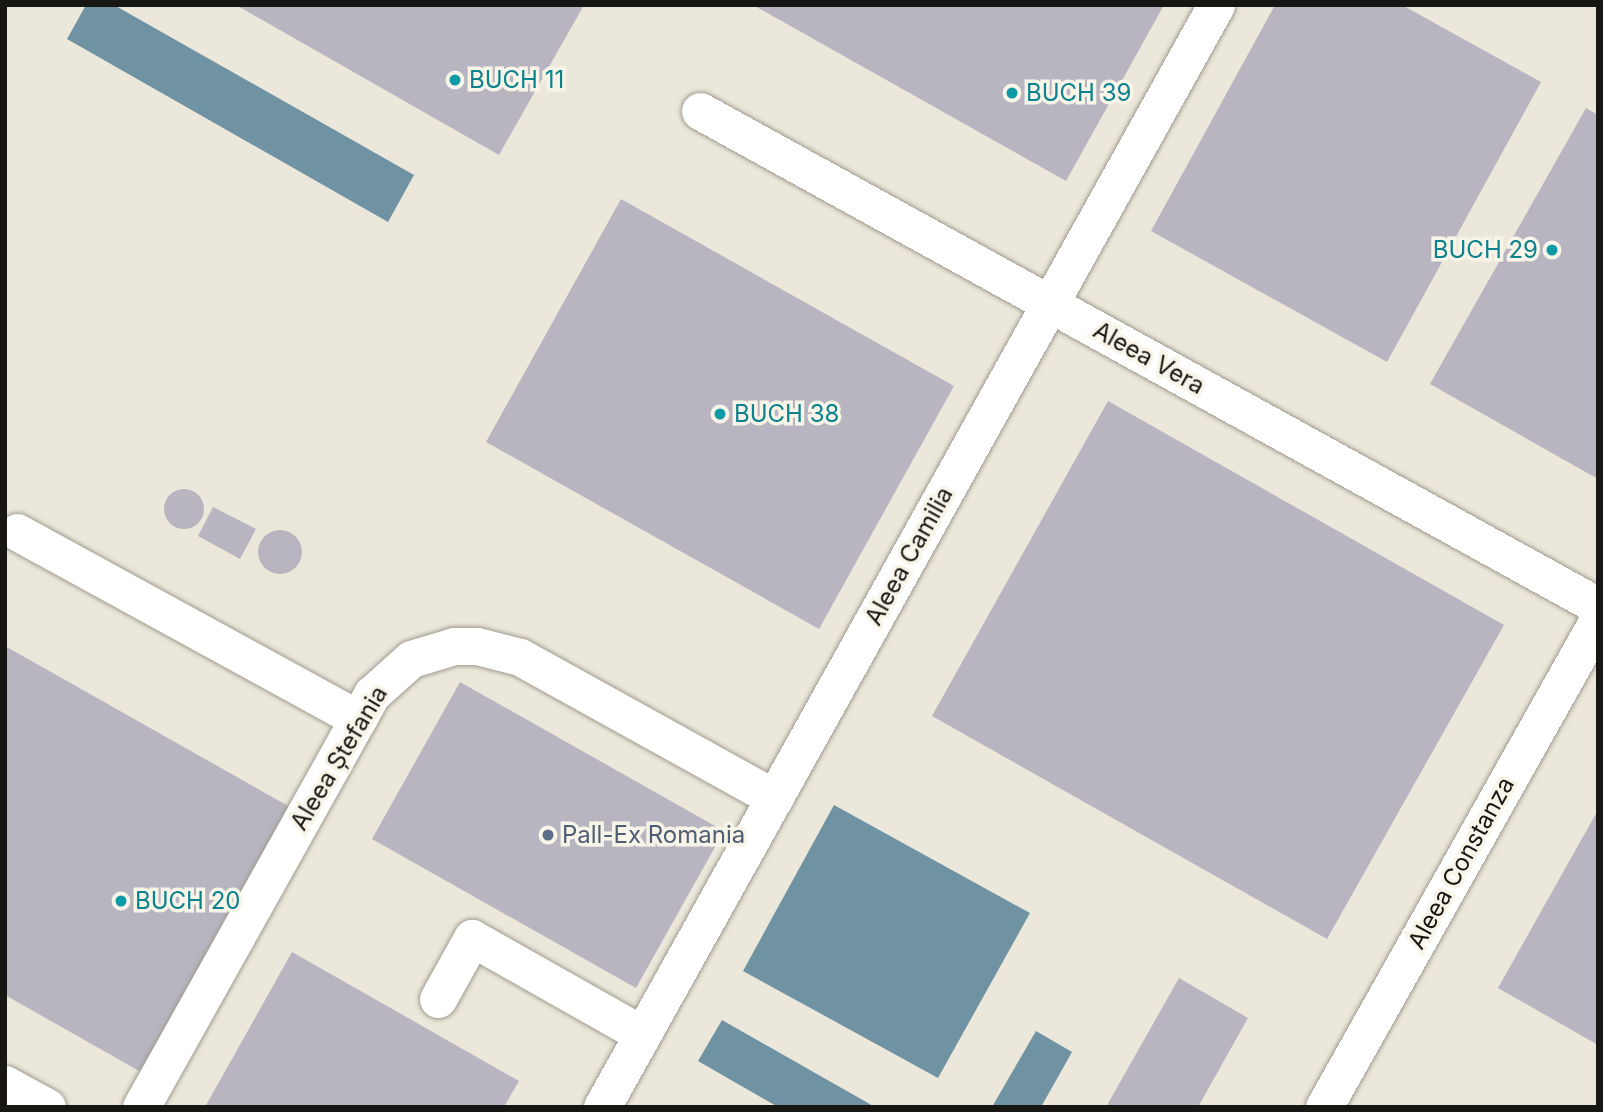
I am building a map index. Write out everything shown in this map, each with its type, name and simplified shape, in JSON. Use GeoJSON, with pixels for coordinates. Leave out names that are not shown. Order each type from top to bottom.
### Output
{"type":"FeatureCollection","features":[{"type":"Feature","properties":{"kind":"lane","name":"Aleea Camilia"},"geometry":{"type":"LineString","coordinates":[[602,1107],[1216,5]]}},
{"type":"Feature","properties":{"kind":"lane","name":"Aleea Vera"},"geometry":{"type":"LineString","coordinates":[[700,111],[1598,606]]}},
{"type":"Feature","properties":{"kind":"lane"},"geometry":{"type":"LineString","coordinates":[[17,532],[358,719]]}},
{"type":"Feature","properties":{"kind":"lane","name":"Aleea Constanza"},"geometry":{"type":"LineString","coordinates":[[1324,1107],[1598,620]]}},
{"type":"Feature","properties":{"kind":"lane","name":"Aleea Ștefania"},"geometry":{"type":"LineString","coordinates":[[141,1107],[372,694],[411,659],[454,646],[501,650],[520,657],[774,798]]}},
{"type":"Feature","properties":{"kind":"lane"},"geometry":{"type":"LineString","coordinates":[[438,999],[472,938],[642,1034]]}},
{"type":"Feature","properties":{"kind":"lane"},"geometry":{"type":"LineString","coordinates":[[5,1083],[47,1107]]}},
{"type":"Feature","properties":{"kind":"water"},"geometry":{"type":"Polygon","coordinates":[[[86,5],[114,5],[414,175],[388,222],[67,39],[86,5]]]}},
{"type":"Feature","properties":{"kind":"water"},"geometry":{"type":"Polygon","coordinates":[[[834,805],[1030,913],[938,1078],[743,971],[834,805]]]}},
{"type":"Feature","properties":{"kind":"water"},"geometry":{"type":"Polygon","coordinates":[[[722,1020],[875,1107],[778,1107],[698,1061],[722,1020]]]}},
{"type":"Feature","properties":{"kind":"water"},"geometry":{"type":"Polygon","coordinates":[[[1036,1031],[1072,1052],[1041,1107],[992,1107],[1036,1031]]]}},
{"type":"Feature","properties":{"kind":"building","name":"BUCH 11"},"geometry":{"type":"Polygon","coordinates":[[[236,5],[584,5],[499,155],[236,5]]]}},
{"type":"Feature","properties":{"kind":"building","name":"BUCH 39"},"geometry":{"type":"Polygon","coordinates":[[[753,5],[1164,5],[1066,181],[753,5]]]}},
{"type":"Feature","properties":{"kind":"building"},"geometry":{"type":"Polygon","coordinates":[[[1275,5],[1402,5],[1541,82],[1387,362],[1151,231],[1275,5]]]}},
{"type":"Feature","properties":{"kind":"building","name":"BUCH 29"},"geometry":{"type":"Polygon","coordinates":[[[1586,108],[1598,115],[1598,479],[1430,384],[1586,108]]]}},
{"type":"Feature","properties":{"kind":"building","name":"BUCH 38"},"geometry":{"type":"Polygon","coordinates":[[[621,199],[954,386],[819,629],[486,442],[621,199]]]}},
{"type":"Feature","properties":{"kind":"building"},"geometry":{"type":"Polygon","coordinates":[[[1108,401],[1504,625],[1327,939],[932,716],[1108,401]]]}},
{"type":"Feature","properties":{"kind":"building"},"geometry":{"type":"Polygon","coordinates":[[[184,489],[198,495],[204,509],[198,523],[184,529],[170,523],[164,509],[170,495],[184,489]]]}},
{"type":"Feature","properties":{"kind":"building"},"geometry":{"type":"Polygon","coordinates":[[[213,507],[256,529],[240,559],[198,536],[213,507]]]}},
{"type":"Feature","properties":{"kind":"building"},"geometry":{"type":"Polygon","coordinates":[[[280,530],[295,537],[302,552],[295,567],[280,574],[265,567],[258,552],[265,537],[280,530]]]}},
{"type":"Feature","properties":{"kind":"building","name":"BUCH 20"},"geometry":{"type":"Polygon","coordinates":[[[5,646],[290,807],[141,1072],[5,995],[5,646]]]}},
{"type":"Feature","properties":{"kind":"building","name":"Pall-Ex Romania"},"geometry":{"type":"Polygon","coordinates":[[[460,682],[724,831],[636,988],[372,839],[460,682]]]}},
{"type":"Feature","properties":{"kind":"building"},"geometry":{"type":"Polygon","coordinates":[[[1598,810],[1598,1045],[1498,988],[1598,810]]]}},
{"type":"Feature","properties":{"kind":"building"},"geometry":{"type":"Polygon","coordinates":[[[292,952],[519,1081],[504,1107],[205,1107],[292,952]]]}},
{"type":"Feature","properties":{"kind":"building"},"geometry":{"type":"Polygon","coordinates":[[[1179,978],[1248,1018],[1198,1107],[1106,1107],[1179,978]]]}},
{"type":"Feature","properties":{"kind":"place","name":"BUCH 11"},"geometry":{"type":"Point","coordinates":[455,80]}},
{"type":"Feature","properties":{"kind":"place","name":"BUCH 39"},"geometry":{"type":"Point","coordinates":[1012,93]}},
{"type":"Feature","properties":{"kind":"place","name":"BUCH 29"},"geometry":{"type":"Point","coordinates":[1552,250]}},
{"type":"Feature","properties":{"kind":"place","name":"BUCH 38"},"geometry":{"type":"Point","coordinates":[720,414]}},
{"type":"Feature","properties":{"kind":"place","name":"Pall-Ex Romania"},"geometry":{"type":"Point","coordinates":[548,835]}},
{"type":"Feature","properties":{"kind":"place","name":"BUCH 20"},"geometry":{"type":"Point","coordinates":[121,901]}}]}
